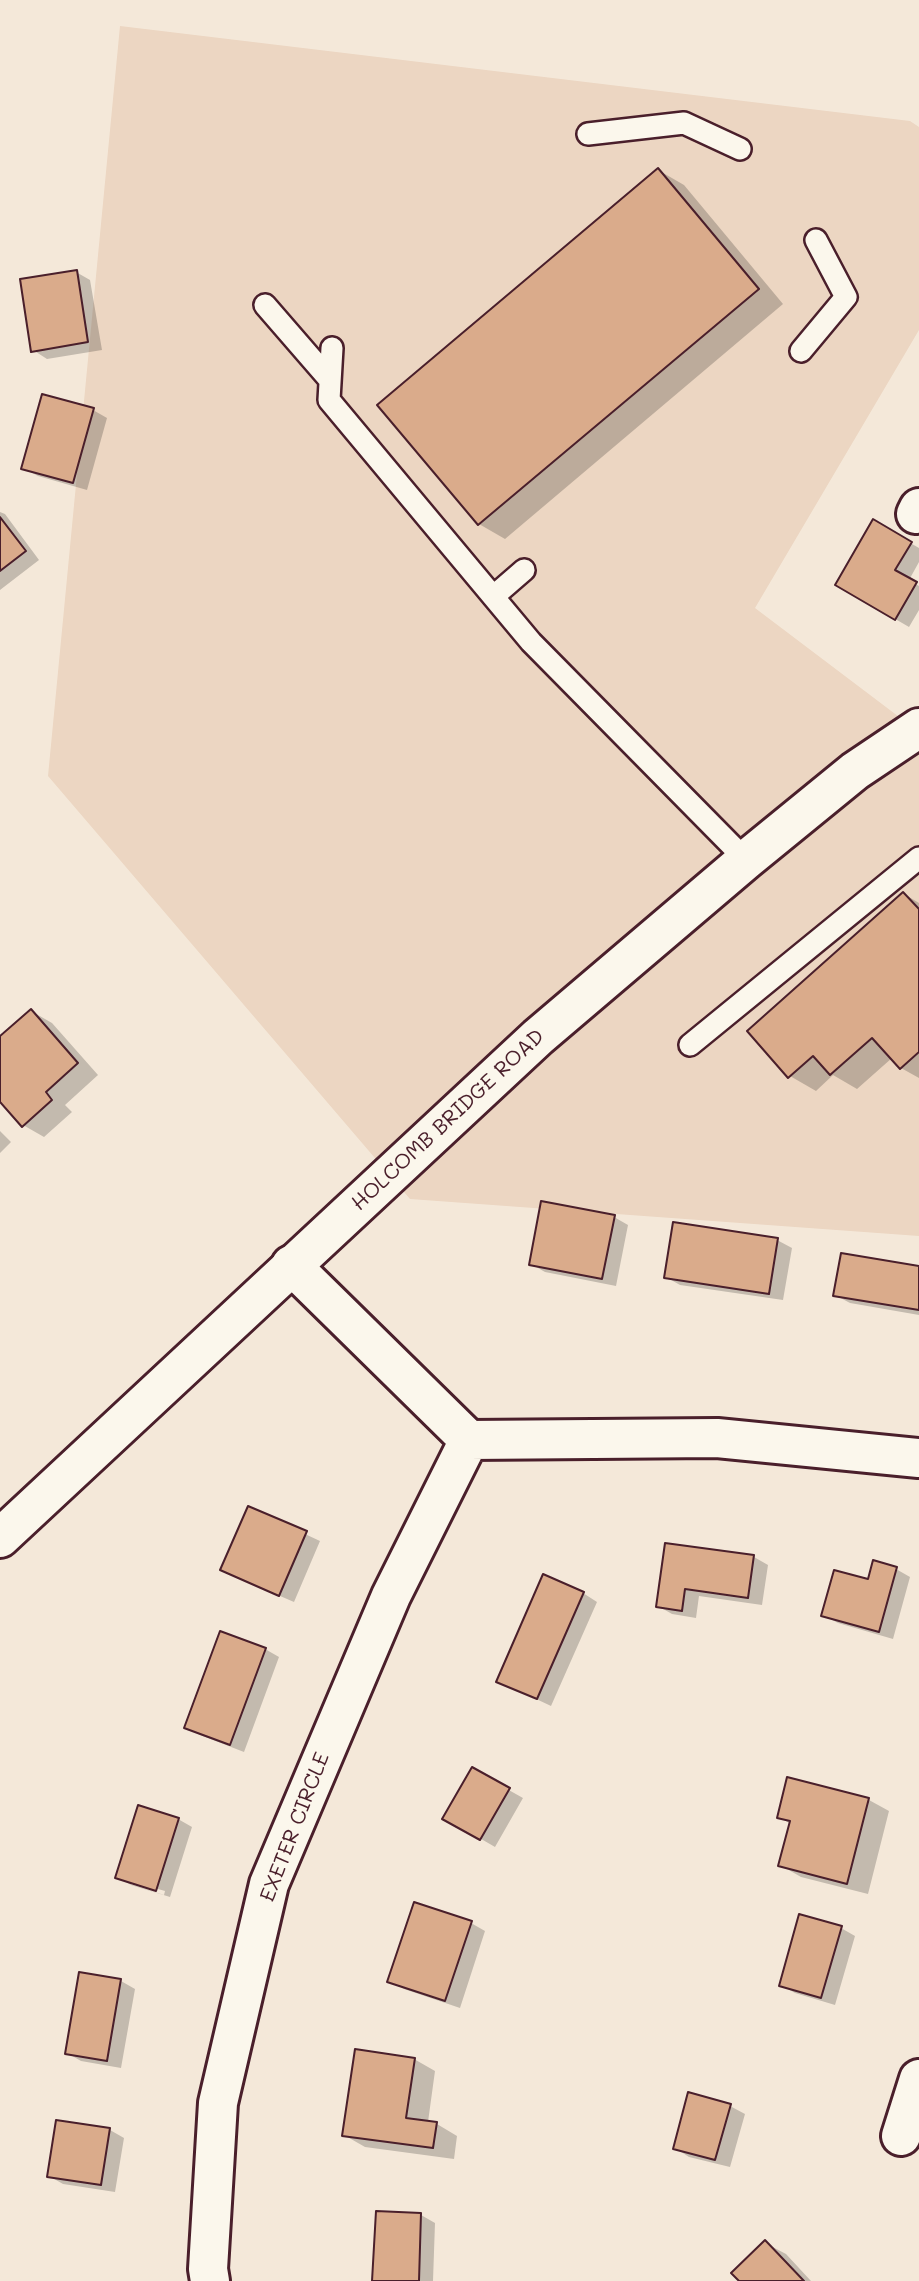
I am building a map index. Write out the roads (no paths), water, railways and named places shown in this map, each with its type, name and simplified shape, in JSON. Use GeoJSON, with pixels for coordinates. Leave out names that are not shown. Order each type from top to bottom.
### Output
{"type":"FeatureCollection","features":[{"type":"Feature","properties":{"kind":"street","name":"HOLCOMB BRIDGE ROAD"},"geometry":{"type":"LineString","coordinates":[[0,1538],[290,1265],[538,1037],[855,771],[919,728]]}},
{"type":"Feature","properties":{"kind":"street"},"geometry":{"type":"LineString","coordinates":[[290,1265],[469,1440],[716,1438],[919,1458]]}},
{"type":"Feature","properties":{"kind":"street","name":"EXETER CIRCLE"},"geometry":{"type":"LineString","coordinates":[[210,2281],[208,2269],[218,2103],[269,1884],[391,1596],[469,1440]]}},
{"type":"Feature","properties":{"kind":"street"},"geometry":{"type":"LineString","coordinates":[[901,2136],[919,2079]]}},
{"type":"Feature","properties":{"kind":"lane"},"geometry":{"type":"LineString","coordinates":[[588,134],[684,123],[740,149]]}},
{"type":"Feature","properties":{"kind":"lane"},"geometry":{"type":"LineString","coordinates":[[801,351],[846,297],[816,240]]}},
{"type":"Feature","properties":{"kind":"lane"},"geometry":{"type":"LineString","coordinates":[[265,305],[330,380]]}},
{"type":"Feature","properties":{"kind":"lane"},"geometry":{"type":"LineString","coordinates":[[332,348],[328,400],[531,642],[746,860]]}},
{"type":"Feature","properties":{"kind":"lane"},"geometry":{"type":"LineString","coordinates":[[494,596],[524,570]]}},
{"type":"Feature","properties":{"kind":"lane"},"geometry":{"type":"LineString","coordinates":[[690,1045],[919,858]]}}]}
